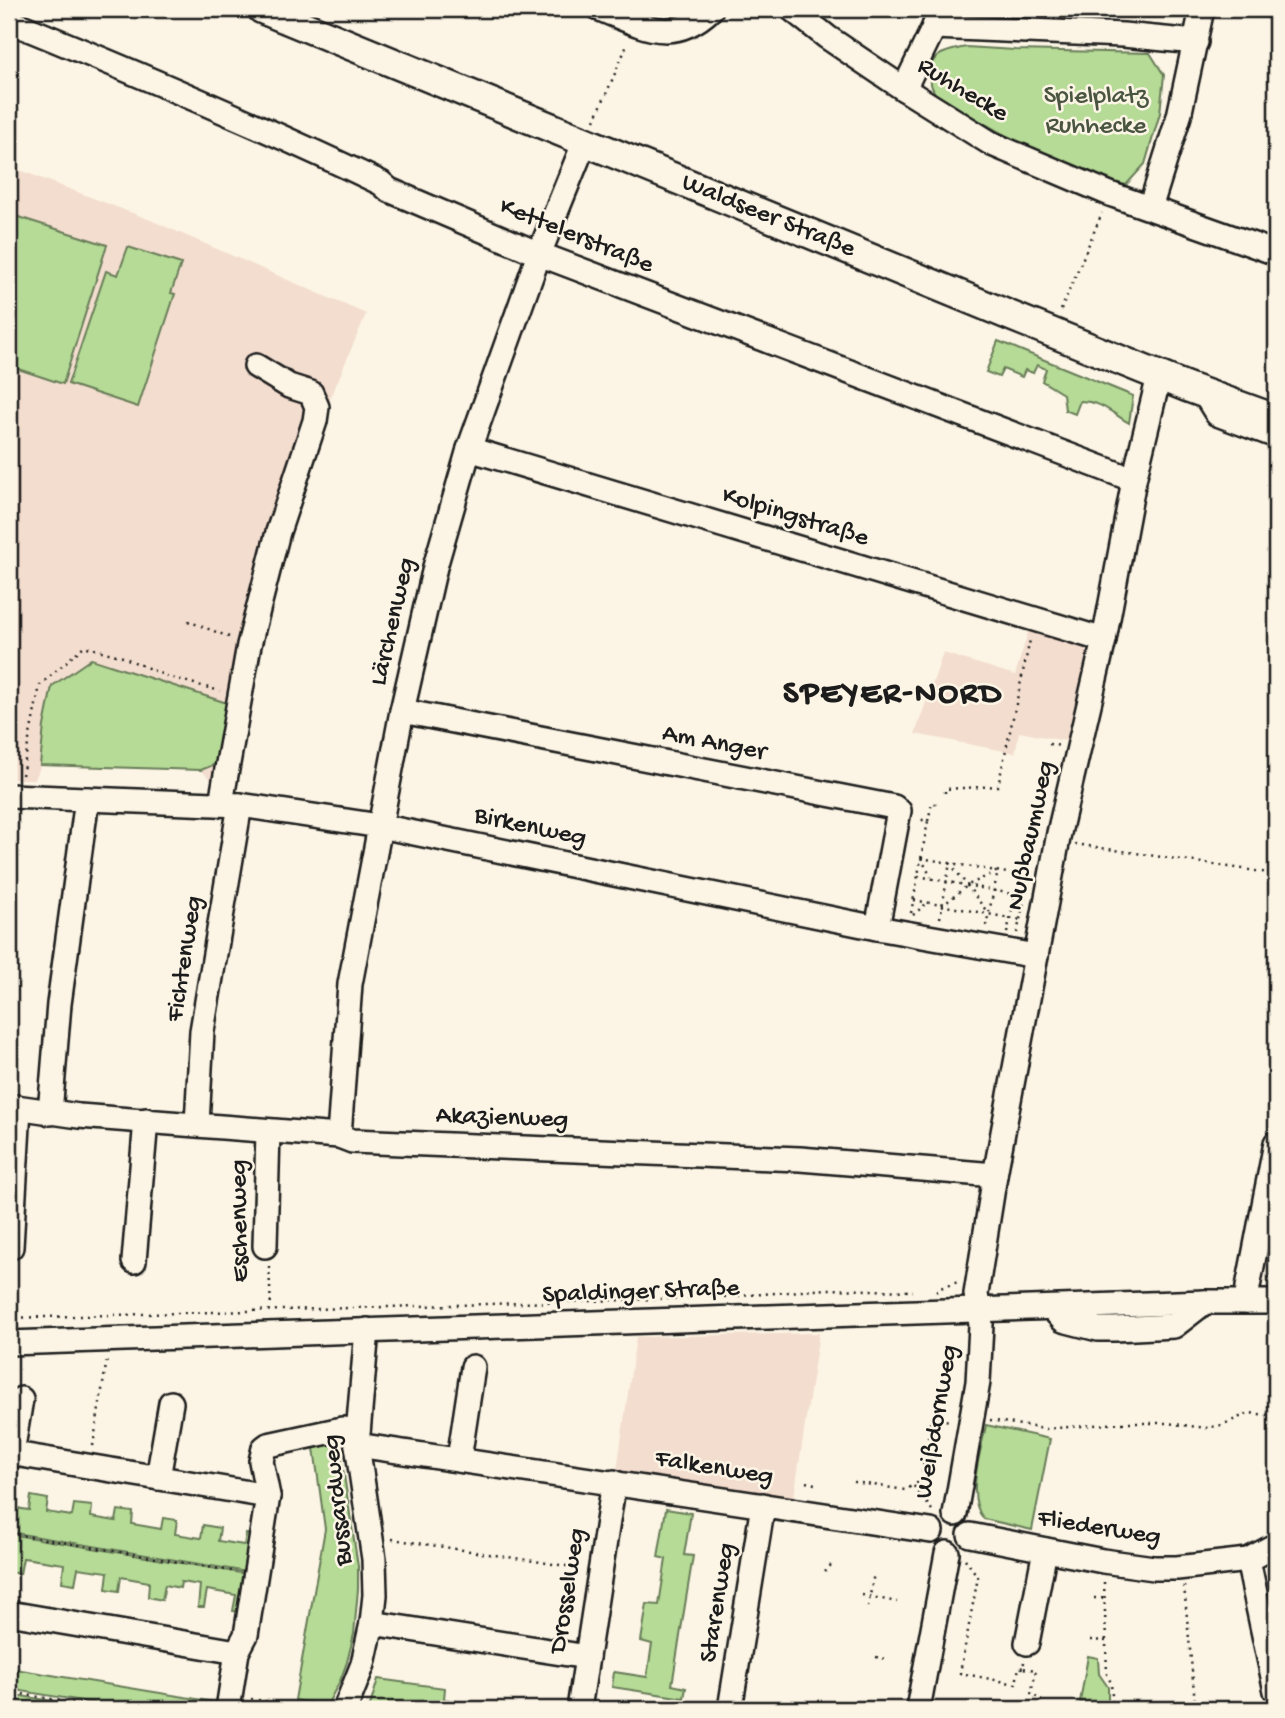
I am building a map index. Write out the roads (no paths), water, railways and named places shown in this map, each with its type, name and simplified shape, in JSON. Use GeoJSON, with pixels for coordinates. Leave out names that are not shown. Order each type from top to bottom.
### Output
{"type":"FeatureCollection","features":[{"type":"Feature","properties":{"kind":"main road","name":"Waldseer Straße"},"geometry":{"type":"LineString","coordinates":[[262,9],[588,135],[1159,376],[1276,419]]}},
{"type":"Feature","properties":{"kind":"street"},"geometry":{"type":"LineString","coordinates":[[600,9],[657,31],[682,28],[699,20],[711,9]]}},
{"type":"Feature","properties":{"kind":"street","name":"Ruhhecke"},"geometry":{"type":"LineString","coordinates":[[792,9],[827,37],[904,89],[992,144],[1110,194],[1276,253]]}},
{"type":"Feature","properties":{"kind":"street"},"geometry":{"type":"LineString","coordinates":[[1150,208],[1179,116],[1202,9]]}},
{"type":"Feature","properties":{"kind":"street"},"geometry":{"type":"LineString","coordinates":[[904,89],[937,18],[1196,42]]}},
{"type":"Feature","properties":{"kind":"street","name":"Kettelerstraße"},"geometry":{"type":"LineString","coordinates":[[9,21],[209,106],[239,116],[381,183],[389,190],[539,254],[1134,480]]}},
{"type":"Feature","properties":{"kind":"street","name":"Lärchenweg"},"geometry":{"type":"LineString","coordinates":[[339,1136],[350,984],[402,711],[435,567],[469,449],[539,254],[588,135]]}},
{"type":"Feature","properties":{"kind":"street","name":"Fichtenweg"},"geometry":{"type":"LineString","coordinates":[[197,1124],[202,1031],[230,804],[239,696],[248,645],[278,532],[315,421],[317,407],[311,393],[289,386],[256,366]]}},
{"type":"Feature","properties":{"kind":"street","name":"Nußbaumweg"},"geometry":{"type":"LineString","coordinates":[[979,1310],[975,1294],[995,1175],[1058,841],[1104,640],[1134,480],[1159,376]]}},
{"type":"Feature","properties":{"kind":"street"},"geometry":{"type":"LineString","coordinates":[[1205,393],[1217,414],[1276,436]]}},
{"type":"Feature","properties":{"kind":"street","name":"Kolpingstraße"},"geometry":{"type":"LineString","coordinates":[[469,449],[1104,640]]}},
{"type":"Feature","properties":{"kind":"street","name":"Am Anger"},"geometry":{"type":"LineString","coordinates":[[402,711],[896,811],[877,928]]}},
{"type":"Feature","properties":{"kind":"street","name":"Birkenweg"},"geometry":{"type":"LineString","coordinates":[[15,796],[230,804],[380,826],[877,928],[1010,943],[1036,956]]}},
{"type":"Feature","properties":{"kind":"street"},"geometry":{"type":"LineString","coordinates":[[50,1113],[59,1004],[87,799]]}},
{"type":"Feature","properties":{"kind":"street"},"geometry":{"type":"LineString","coordinates":[[11,1247],[14,1107]]}},
{"type":"Feature","properties":{"kind":"street","name":"Akazienweg"},"geometry":{"type":"LineString","coordinates":[[14,1107],[50,1113],[339,1136],[352,1141],[800,1159],[995,1175]]}},
{"type":"Feature","properties":{"kind":"street"},"geometry":{"type":"LineString","coordinates":[[134,1261],[146,1120]]}},
{"type":"Feature","properties":{"kind":"street","name":"Eschenweg"},"geometry":{"type":"LineString","coordinates":[[265,1246],[268,1130]]}},
{"type":"Feature","properties":{"kind":"street"},"geometry":{"type":"LineString","coordinates":[[1247,1302],[1276,1143]]}},
{"type":"Feature","properties":{"kind":"street","name":"Spaldinger Straße"},"geometry":{"type":"LineString","coordinates":[[9,1343],[1205,1302],[1276,1302]]}},
{"type":"Feature","properties":{"kind":"street","name":"Weißdornweg"},"geometry":{"type":"LineString","coordinates":[[941,1521],[979,1377],[979,1310]]}},
{"type":"Feature","properties":{"kind":"street","name":"Bussardweg"},"geometry":{"type":"LineString","coordinates":[[345,1709],[363,1664],[372,1623],[375,1576],[358,1438],[367,1330]]}},
{"type":"Feature","properties":{"kind":"street"},"geometry":{"type":"LineString","coordinates":[[460,1459],[473,1367]]}},
{"type":"Feature","properties":{"kind":"street"},"geometry":{"type":"LineString","coordinates":[[21,1399],[10,1453],[268,1496],[246,1635],[237,1652],[229,1703]]}},
{"type":"Feature","properties":{"kind":"street"},"geometry":{"type":"LineString","coordinates":[[158,1478],[171,1403]]}},
{"type":"Feature","properties":{"kind":"street","name":"Falkenweg"},"geometry":{"type":"LineString","coordinates":[[268,1496],[261,1461],[264,1448],[342,1429],[358,1438],[460,1459],[763,1505],[941,1521]]}},
{"type":"Feature","properties":{"kind":"street","name":"Drosselweg"},"geometry":{"type":"LineString","coordinates":[[579,1709],[614,1482]]}},
{"type":"Feature","properties":{"kind":"street","name":"Starenweg"},"geometry":{"type":"LineString","coordinates":[[730,1709],[763,1505]]}},
{"type":"Feature","properties":{"kind":"street"},"geometry":{"type":"LineString","coordinates":[[918,1709],[957,1559],[954,1553],[972,1544],[968,1524],[941,1521],[934,1545],[957,1559]]}},
{"type":"Feature","properties":{"kind":"street","name":"Fliederweg"},"geometry":{"type":"LineString","coordinates":[[972,1544],[1045,1550],[1135,1567],[1177,1568],[1248,1560],[1276,1545]]}},
{"type":"Feature","properties":{"kind":"street"},"geometry":{"type":"LineString","coordinates":[[1027,1643],[1045,1550]]}},
{"type":"Feature","properties":{"kind":"street"},"geometry":{"type":"LineString","coordinates":[[1248,1560],[1276,1691]]}},
{"type":"Feature","properties":{"kind":"street"},"geometry":{"type":"LineString","coordinates":[[9,1613],[237,1652]]}},
{"type":"Feature","properties":{"kind":"street"},"geometry":{"type":"LineString","coordinates":[[372,1623],[587,1657]]}},
{"type":"Feature","properties":{"kind":"district","name":"SPEYER-NORD"},"geometry":{"type":"Point","coordinates":[893,695]}},
{"type":"Feature","properties":{"kind":"park label","name":"Spielplatz Ruhhecke"},"geometry":{"type":"Point","coordinates":[1096,112]}}]}
